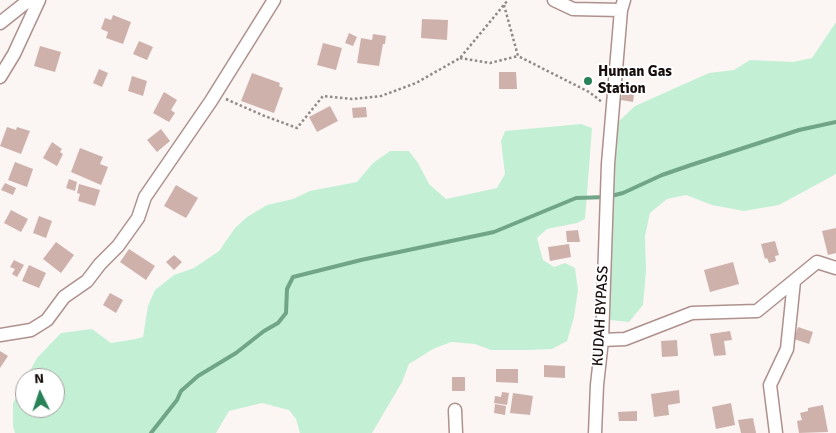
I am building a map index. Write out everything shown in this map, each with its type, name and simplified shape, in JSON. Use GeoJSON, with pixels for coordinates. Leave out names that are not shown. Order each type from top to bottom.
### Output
{"type":"FeatureCollection","features":[{"type":"Feature","properties":{"kind":"street"},"geometry":{"type":"LineString","coordinates":[[0,23],[29,0]]}},
{"type":"Feature","properties":{"kind":"street"},"geometry":{"type":"LineString","coordinates":[[0,77],[14,54],[40,0]]}},
{"type":"Feature","properties":{"kind":"street"},"geometry":{"type":"LineString","coordinates":[[0,335],[31,330],[48,320],[64,297],[87,281],[100,264],[118,246],[138,218],[145,197],[216,94],[274,0]]}},
{"type":"Feature","properties":{"kind":"street"},"geometry":{"type":"LineString","coordinates":[[554,0],[573,9],[622,5],[613,112]]}},
{"type":"Feature","properties":{"kind":"street","name":"KUDAH BYPASS"},"geometry":{"type":"LineString","coordinates":[[595,433],[597,385],[602,340],[606,199],[613,112]]}},
{"type":"Feature","properties":{"kind":"street"},"geometry":{"type":"LineString","coordinates":[[602,340],[625,339],[692,313],[757,311],[817,262],[836,268]]}},
{"type":"Feature","properties":{"kind":"street"},"geometry":{"type":"LineString","coordinates":[[776,433],[770,386],[787,349],[794,281]]}},
{"type":"Feature","properties":{"kind":"street"},"geometry":{"type":"LineString","coordinates":[[455,410],[456,433]]}},
{"type":"Feature","properties":{"kind":"path"},"geometry":{"type":"LineString","coordinates":[[216,94],[262,115],[297,128],[323,96],[352,99],[381,96],[416,84],[460,58],[508,0]]}},
{"type":"Feature","properties":{"kind":"path"},"geometry":{"type":"LineString","coordinates":[[504,5],[518,56]]}},
{"type":"Feature","properties":{"kind":"path"},"geometry":{"type":"LineString","coordinates":[[460,58],[490,62],[518,56],[590,92],[613,112]]}},
{"type":"Feature","properties":{"kind":"green space"},"geometry":{"type":"Polygon","coordinates":[[[836,22],[836,174],[779,205],[744,211],[712,205],[686,195],[667,199],[650,213],[645,236],[646,271],[643,305],[629,322],[610,320],[602,305],[615,125],[635,106],[709,73],[734,70],[750,60],[793,62],[812,58],[836,22]]]}},
{"type":"Feature","properties":{"kind":"green space"},"geometry":{"type":"Polygon","coordinates":[[[581,124],[592,128],[585,219],[577,223],[547,229],[537,238],[543,260],[554,267],[565,263],[575,268],[578,290],[574,317],[567,341],[552,349],[491,350],[475,344],[451,342],[433,349],[409,364],[402,382],[372,433],[300,433],[296,419],[289,410],[262,403],[229,411],[216,433],[15,433],[13,426],[13,403],[15,399],[15,418],[65,418],[65,368],[32,368],[37,358],[61,333],[92,329],[111,343],[143,337],[148,306],[155,290],[174,275],[194,268],[219,251],[235,228],[247,217],[267,205],[293,199],[310,191],[357,182],[373,163],[390,151],[409,151],[429,184],[446,199],[497,188],[505,174],[501,141],[505,131],[581,124]]]}},
{"type":"Feature","properties":{"kind":"building"},"geometry":{"type":"Polygon","coordinates":[[[113,15],[131,22],[123,44],[106,38],[108,32],[101,29],[105,18],[111,20],[113,15]]]}},
{"type":"Feature","properties":{"kind":"building"},"geometry":{"type":"Polygon","coordinates":[[[422,19],[448,20],[447,40],[421,38],[422,19]]]}},
{"type":"Feature","properties":{"kind":"building"},"geometry":{"type":"Polygon","coordinates":[[[349,33],[357,37],[353,46],[345,43],[349,33]]]}},
{"type":"Feature","properties":{"kind":"building"},"geometry":{"type":"Polygon","coordinates":[[[373,34],[386,36],[379,66],[357,63],[361,38],[372,40],[373,34]]]}},
{"type":"Feature","properties":{"kind":"building"},"geometry":{"type":"Polygon","coordinates":[[[139,41],[153,47],[147,60],[133,54],[139,41]]]}},
{"type":"Feature","properties":{"kind":"building"},"geometry":{"type":"Polygon","coordinates":[[[323,43],[342,48],[336,70],[317,65],[323,43]]]}},
{"type":"Feature","properties":{"kind":"building"},"geometry":{"type":"Polygon","coordinates":[[[40,46],[61,52],[55,72],[34,66],[40,46]]]}},
{"type":"Feature","properties":{"kind":"building"},"geometry":{"type":"Polygon","coordinates":[[[99,69],[108,73],[102,87],[93,83],[99,69]]]}},
{"type":"Feature","properties":{"kind":"building"},"geometry":{"type":"Polygon","coordinates":[[[499,72],[516,72],[517,89],[499,89],[499,72]]]}},
{"type":"Feature","properties":{"kind":"building"},"geometry":{"type":"Polygon","coordinates":[[[252,73],[280,83],[279,86],[283,88],[274,113],[241,101],[252,73]]]}},
{"type":"Feature","properties":{"kind":"building"},"geometry":{"type":"Polygon","coordinates":[[[132,76],[147,81],[143,96],[128,91],[132,76]]]}},
{"type":"Feature","properties":{"kind":"building"},"geometry":{"type":"Polygon","coordinates":[[[624,84],[635,87],[633,102],[621,100],[624,84]]]}},
{"type":"Feature","properties":{"kind":"building"},"geometry":{"type":"Polygon","coordinates":[[[164,92],[177,100],[171,110],[175,113],[169,122],[153,113],[164,92]]]}},
{"type":"Feature","properties":{"kind":"building"},"geometry":{"type":"Polygon","coordinates":[[[330,106],[338,121],[317,132],[309,117],[330,106]]]}},
{"type":"Feature","properties":{"kind":"building"},"geometry":{"type":"Polygon","coordinates":[[[366,107],[367,117],[353,118],[352,108],[366,107]]]}},
{"type":"Feature","properties":{"kind":"building"},"geometry":{"type":"Polygon","coordinates":[[[7,127],[16,130],[17,127],[30,131],[21,154],[0,146],[7,127]]]}},
{"type":"Feature","properties":{"kind":"building"},"geometry":{"type":"Polygon","coordinates":[[[161,129],[170,141],[157,152],[147,140],[161,129]]]}},
{"type":"Feature","properties":{"kind":"building"},"geometry":{"type":"Polygon","coordinates":[[[52,142],[62,149],[60,152],[63,154],[57,166],[43,158],[52,142]]]}},
{"type":"Feature","properties":{"kind":"building"},"geometry":{"type":"Polygon","coordinates":[[[80,148],[103,157],[100,164],[108,167],[101,185],[71,172],[80,148]]]}},
{"type":"Feature","properties":{"kind":"building"},"geometry":{"type":"Polygon","coordinates":[[[15,162],[33,169],[27,187],[8,180],[15,162]]]}},
{"type":"Feature","properties":{"kind":"building"},"geometry":{"type":"Polygon","coordinates":[[[69,179],[77,182],[75,191],[66,188],[69,179]]]}},
{"type":"Feature","properties":{"kind":"building"},"geometry":{"type":"Polygon","coordinates":[[[5,183],[16,188],[13,195],[1,190],[5,183]]]}},
{"type":"Feature","properties":{"kind":"building"},"geometry":{"type":"Polygon","coordinates":[[[79,184],[100,190],[95,206],[78,201],[80,194],[77,193],[79,184]]]}},
{"type":"Feature","properties":{"kind":"building"},"geometry":{"type":"Polygon","coordinates":[[[176,185],[198,198],[186,218],[164,206],[176,185]]]}},
{"type":"Feature","properties":{"kind":"building"},"geometry":{"type":"Polygon","coordinates":[[[11,210],[28,219],[21,232],[4,223],[11,210]]]}},
{"type":"Feature","properties":{"kind":"building"},"geometry":{"type":"Polygon","coordinates":[[[39,216],[52,221],[46,238],[33,233],[39,216]]]}},
{"type":"Feature","properties":{"kind":"building"},"geometry":{"type":"Polygon","coordinates":[[[836,228],[836,253],[828,255],[822,231],[836,228]]]}},
{"type":"Feature","properties":{"kind":"building"},"geometry":{"type":"Polygon","coordinates":[[[578,230],[580,242],[567,242],[566,231],[578,230]]]}},
{"type":"Feature","properties":{"kind":"building"},"geometry":{"type":"Polygon","coordinates":[[[775,241],[779,255],[775,256],[776,261],[769,263],[767,258],[765,259],[761,244],[775,241]]]}},
{"type":"Feature","properties":{"kind":"building"},"geometry":{"type":"Polygon","coordinates":[[[56,242],[74,255],[61,273],[43,259],[56,242]]]}},
{"type":"Feature","properties":{"kind":"building"},"geometry":{"type":"Polygon","coordinates":[[[569,244],[571,257],[550,261],[548,247],[569,244]]]}},
{"type":"Feature","properties":{"kind":"building"},"geometry":{"type":"Polygon","coordinates":[[[129,249],[155,266],[146,280],[120,262],[129,249]]]}},
{"type":"Feature","properties":{"kind":"building"},"geometry":{"type":"Polygon","coordinates":[[[174,255],[182,262],[174,270],[166,262],[174,255]]]}},
{"type":"Feature","properties":{"kind":"building"},"geometry":{"type":"Polygon","coordinates":[[[14,260],[24,265],[17,277],[12,274],[15,269],[10,267],[14,260]]]}},
{"type":"Feature","properties":{"kind":"building"},"geometry":{"type":"Polygon","coordinates":[[[733,262],[739,284],[710,292],[704,270],[733,262]]]}},
{"type":"Feature","properties":{"kind":"building"},"geometry":{"type":"Polygon","coordinates":[[[29,265],[46,273],[39,288],[22,281],[29,265]]]}},
{"type":"Feature","properties":{"kind":"building"},"geometry":{"type":"Polygon","coordinates":[[[110,293],[123,300],[116,313],[103,305],[110,293]]]}},
{"type":"Feature","properties":{"kind":"building"},"geometry":{"type":"Polygon","coordinates":[[[798,327],[813,332],[809,344],[794,339],[798,327]]]}},
{"type":"Feature","properties":{"kind":"building"},"geometry":{"type":"Polygon","coordinates":[[[730,331],[732,340],[724,341],[726,355],[714,356],[710,334],[730,331]]]}},
{"type":"Feature","properties":{"kind":"building"},"geometry":{"type":"Polygon","coordinates":[[[677,340],[678,356],[662,357],[661,341],[677,340]]]}},
{"type":"Feature","properties":{"kind":"building"},"geometry":{"type":"Polygon","coordinates":[[[0,351],[8,356],[0,368],[0,351]]]}},
{"type":"Feature","properties":{"kind":"building"},"geometry":{"type":"Polygon","coordinates":[[[544,365],[565,366],[565,378],[544,377],[544,365]]]}},
{"type":"Feature","properties":{"kind":"building"},"geometry":{"type":"Polygon","coordinates":[[[496,369],[518,369],[518,383],[496,382],[496,369]]]}},
{"type":"Feature","properties":{"kind":"building"},"geometry":{"type":"Polygon","coordinates":[[[452,377],[465,377],[465,391],[452,391],[452,377]]]}},
{"type":"Feature","properties":{"kind":"building"},"geometry":{"type":"Polygon","coordinates":[[[679,390],[680,403],[668,405],[669,415],[654,417],[651,394],[679,390]]]}},
{"type":"Feature","properties":{"kind":"building"},"geometry":{"type":"Polygon","coordinates":[[[502,392],[509,393],[507,405],[494,403],[495,396],[501,397],[502,392]]]}},
{"type":"Feature","properties":{"kind":"building"},"geometry":{"type":"Polygon","coordinates":[[[513,393],[533,396],[530,415],[510,413],[513,393]]]}},
{"type":"Feature","properties":{"kind":"building"},"geometry":{"type":"Polygon","coordinates":[[[731,403],[735,425],[716,429],[712,407],[731,403]]]}},
{"type":"Feature","properties":{"kind":"building"},"geometry":{"type":"Polygon","coordinates":[[[495,404],[506,406],[505,415],[494,413],[495,404]]]}},
{"type":"Feature","properties":{"kind":"building"},"geometry":{"type":"Polygon","coordinates":[[[823,405],[828,432],[799,433],[797,421],[802,420],[800,413],[808,411],[808,408],[823,405]]]}},
{"type":"Feature","properties":{"kind":"building"},"geometry":{"type":"Polygon","coordinates":[[[637,411],[637,421],[619,421],[618,412],[637,411]]]}},
{"type":"Feature","properties":{"kind":"building"},"geometry":{"type":"Polygon","coordinates":[[[753,418],[756,433],[741,433],[738,420],[753,418]]]}},
{"type":"Feature","properties":{"kind":"waterway"},"geometry":{"type":"LineString","coordinates":[[151,433],[177,400],[181,391],[198,376],[236,353],[264,331],[278,323],[286,313],[287,289],[293,277],[361,260],[494,232],[576,198],[607,197],[623,193],[662,175],[691,165],[799,130],[836,122]]}},
{"type":"Feature","properties":{"kind":"place","name":"Human Gas Station"},"geometry":{"type":"Point","coordinates":[588,81]}}]}
